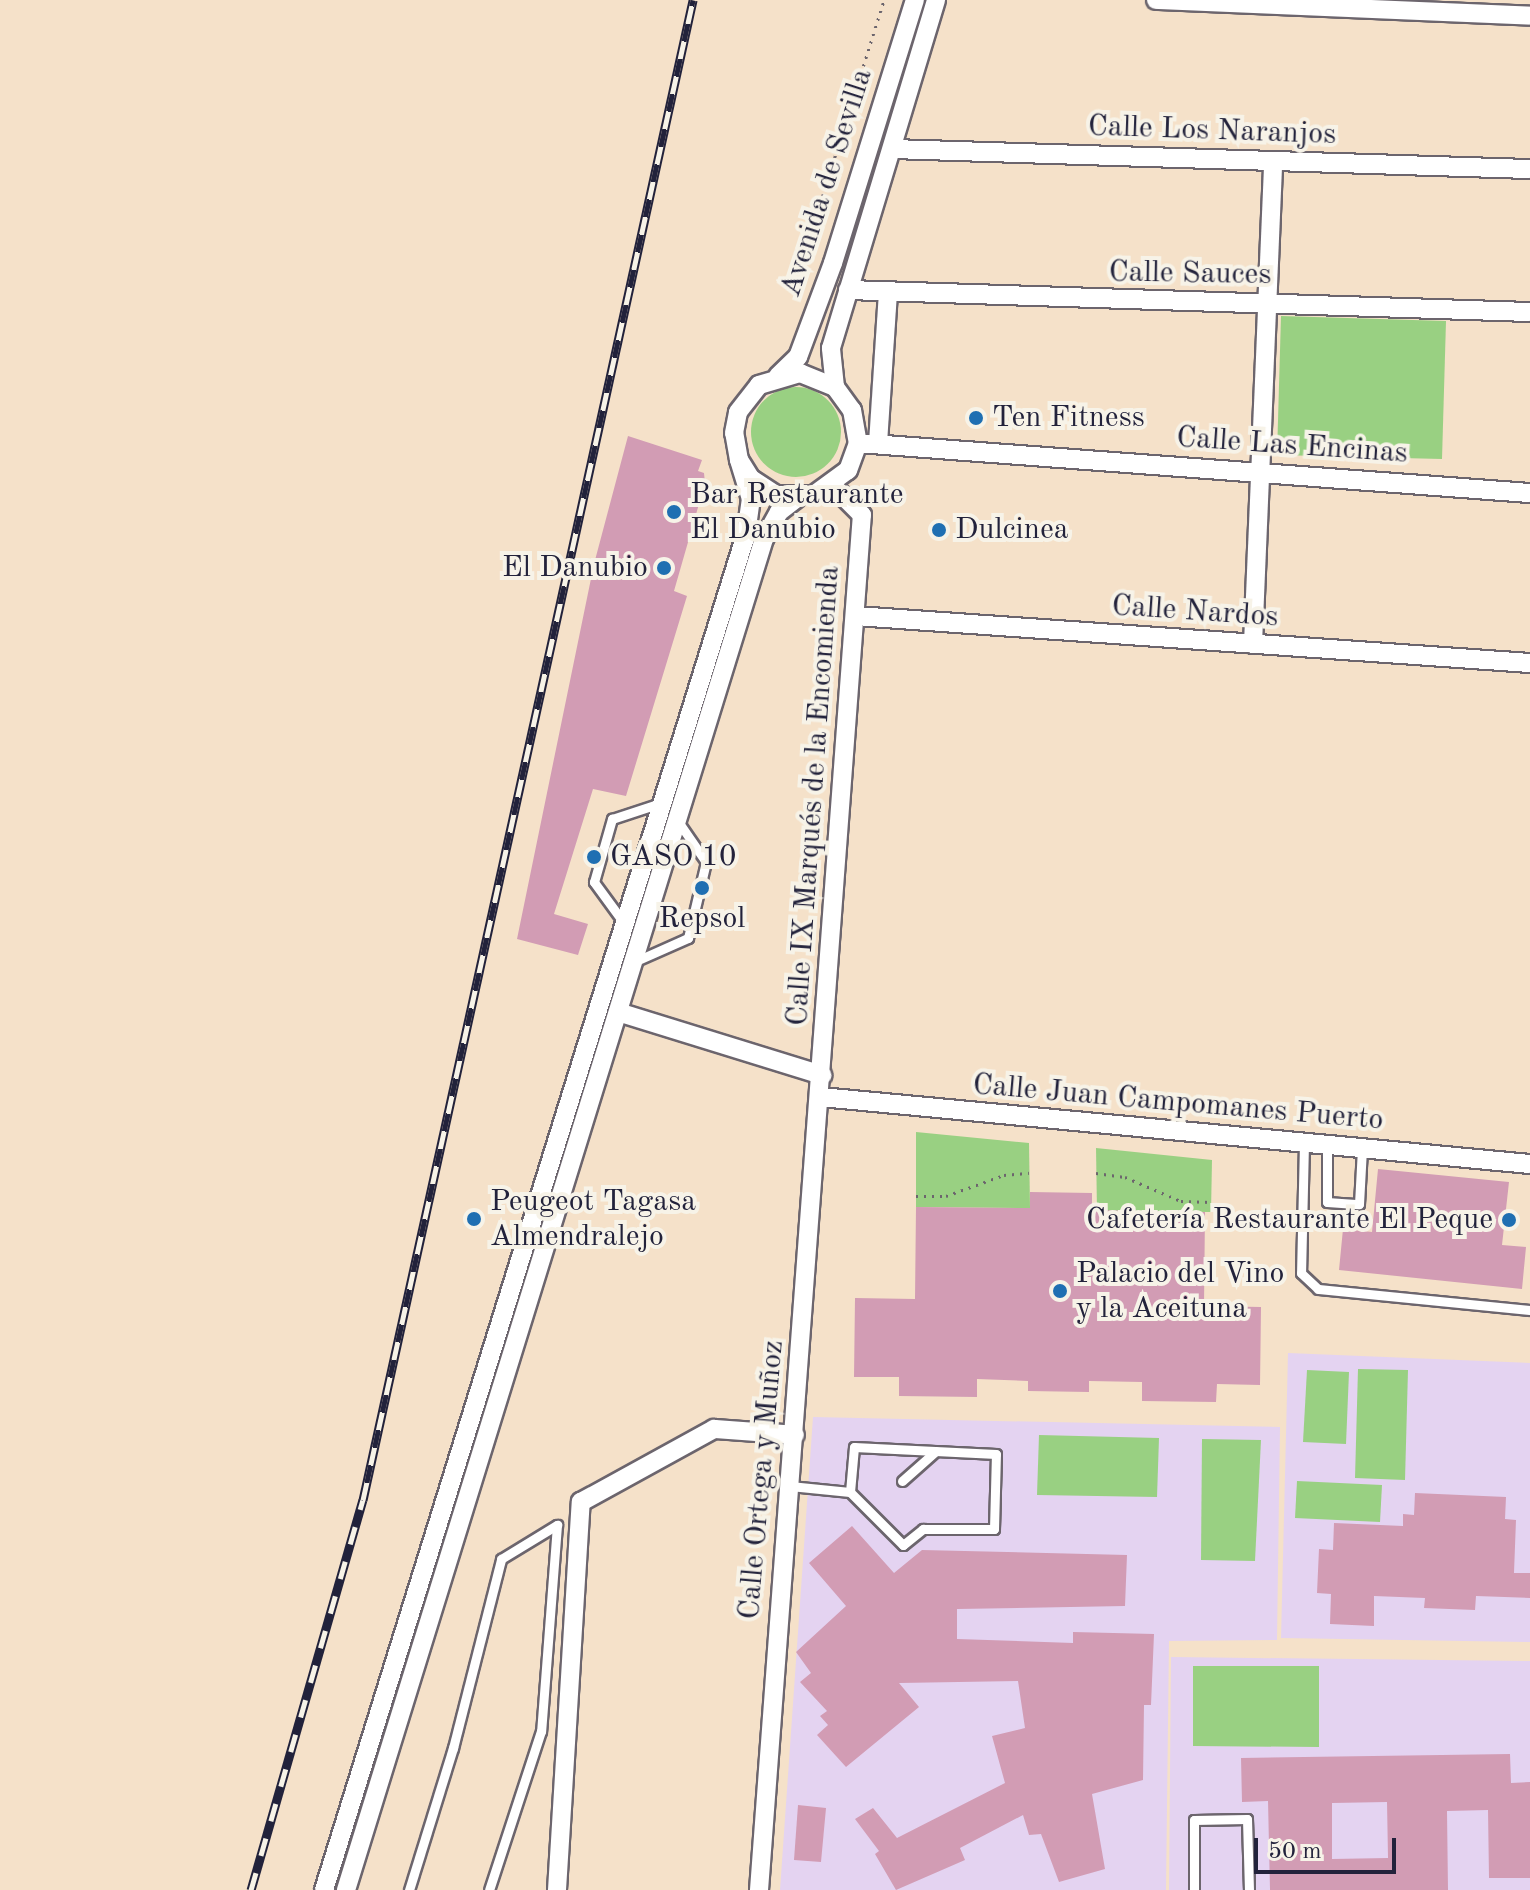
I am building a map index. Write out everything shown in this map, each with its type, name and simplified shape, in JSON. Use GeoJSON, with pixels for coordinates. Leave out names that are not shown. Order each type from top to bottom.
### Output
{"type":"FeatureCollection","features":[{"type":"Feature","properties":{"kind":"street","name":"Avenida de Sevilla"},"geometry":{"type":"LineString","coordinates":[[778,376],[798,357],[833,263],[915,0]]}},
{"type":"Feature","properties":{"kind":"street","name":"Avenida de Sevilla"},"geometry":{"type":"LineString","coordinates":[[835,387],[831,348],[936,0]]}},
{"type":"Feature","properties":{"kind":"street"},"geometry":{"type":"LineString","coordinates":[[1156,0],[1530,16]]}},
{"type":"Feature","properties":{"kind":"street","name":"Calle Los Naranjos"},"geometry":{"type":"LineString","coordinates":[[892,149],[1530,169]]}},
{"type":"Feature","properties":{"kind":"street"},"geometry":{"type":"LineString","coordinates":[[1253,644],[1263,473],[1273,162]]}},
{"type":"Feature","properties":{"kind":"street","name":"Calle Sauces"},"geometry":{"type":"LineString","coordinates":[[848,290],[888,294],[1530,312]]}},
{"type":"Feature","properties":{"kind":"street"},"geometry":{"type":"LineString","coordinates":[[878,443],[888,294]]}},
{"type":"Feature","properties":{"kind":"street"},"geometry":{"type":"LineString","coordinates":[[324,1890],[746,534],[751,499],[734,433],[738,412],[759,385],[778,376],[800,373],[835,387],[852,410],[858,443],[848,470],[833,486],[797,498],[779,512],[764,539],[346,1890]]}},
{"type":"Feature","properties":{"kind":"street","name":"Calle Las Encinas"},"geometry":{"type":"LineString","coordinates":[[858,443],[1530,493]]}},
{"type":"Feature","properties":{"kind":"street"},"geometry":{"type":"LineString","coordinates":[[739,460],[763,489],[797,498]]}},
{"type":"Feature","properties":{"kind":"street","name":"Calle IX Marqués de la Encomienda"},"geometry":{"type":"LineString","coordinates":[[822,1075],[862,515],[833,486]]}},
{"type":"Feature","properties":{"kind":"street","name":"Calle Nardos"},"geometry":{"type":"LineString","coordinates":[[856,616],[1530,663]]}},
{"type":"Feature","properties":{"kind":"street"},"geometry":{"type":"LineString","coordinates":[[618,1012],[822,1075]]}},
{"type":"Feature","properties":{"kind":"street","name":"Calle Ortega y Muñoz"},"geometry":{"type":"LineString","coordinates":[[759,1890],[822,1075]]}},
{"type":"Feature","properties":{"kind":"street","name":"Calle Juan Campomanes Puerto"},"geometry":{"type":"LineString","coordinates":[[821,1097],[1530,1164]]}},
{"type":"Feature","properties":{"kind":"street"},"geometry":{"type":"LineString","coordinates":[[557,1890],[581,1502],[714,1429],[795,1435]]}},
{"type":"Feature","properties":{"kind":"lane"},"geometry":{"type":"LineString","coordinates":[[624,923],[594,882],[612,819],[661,803]]}},
{"type":"Feature","properties":{"kind":"lane"},"geometry":{"type":"LineString","coordinates":[[633,962],[688,938],[706,862],[677,819]]}},
{"type":"Feature","properties":{"kind":"lane"},"geometry":{"type":"LineString","coordinates":[[1304,1143],[1301,1273],[1318,1289],[1530,1310]]}},
{"type":"Feature","properties":{"kind":"lane"},"geometry":{"type":"LineString","coordinates":[[1327,1145],[1327,1202],[1359,1204],[1362,1148]]}},
{"type":"Feature","properties":{"kind":"lane"},"geometry":{"type":"LineString","coordinates":[[790,1486],[850,1492],[903,1545],[923,1529],[994,1529],[996,1454],[854,1447],[850,1492]]}},
{"type":"Feature","properties":{"kind":"lane"},"geometry":{"type":"LineString","coordinates":[[902,1481],[936,1451]]}},
{"type":"Feature","properties":{"kind":"lane"},"geometry":{"type":"LineString","coordinates":[[409,1890],[453,1748],[501,1559],[557,1525],[541,1731],[489,1890]]}},
{"type":"Feature","properties":{"kind":"lane"},"geometry":{"type":"LineString","coordinates":[[1194,1890],[1194,1820],[1247,1819],[1249,1890]]}},
{"type":"Feature","properties":{"kind":"path"},"geometry":{"type":"LineString","coordinates":[[806,249],[884,0]]}},
{"type":"Feature","properties":{"kind":"path"},"geometry":{"type":"LineString","coordinates":[[916,1196],[946,1196],[1004,1175],[1029,1173]]}},
{"type":"Feature","properties":{"kind":"path"},"geometry":{"type":"LineString","coordinates":[[1096,1173],[1125,1177],[1181,1201],[1211,1202]]}},
{"type":"Feature","properties":{"kind":"shaded area"},"geometry":{"type":"Polygon","coordinates":[[[1288,1353],[1530,1363],[1530,1642],[1281,1638],[1288,1353]]]}},
{"type":"Feature","properties":{"kind":"shaded area"},"geometry":{"type":"Polygon","coordinates":[[[813,1417],[1280,1427],[1277,1640],[1169,1641],[1166,1890],[780,1890],[813,1417]]]}},
{"type":"Feature","properties":{"kind":"shaded area"},"geometry":{"type":"Polygon","coordinates":[[[1171,1657],[1530,1661],[1530,1890],[1169,1890],[1171,1657]]]}},
{"type":"Feature","properties":{"kind":"green space"},"geometry":{"type":"Polygon","coordinates":[[[1281,316],[1446,321],[1442,459],[1277,455],[1281,316]]]}},
{"type":"Feature","properties":{"kind":"green space"},"geometry":{"type":"Polygon","coordinates":[[[796,387],[813,390],[828,400],[838,415],[841,432],[838,449],[828,464],[813,474],[796,477],[779,474],[764,464],[754,449],[751,432],[754,415],[764,400],[779,390],[796,387]]]}},
{"type":"Feature","properties":{"kind":"green space"},"geometry":{"type":"Polygon","coordinates":[[[916,1132],[1029,1143],[1030,1208],[916,1207],[916,1132]]]}},
{"type":"Feature","properties":{"kind":"green space"},"geometry":{"type":"Polygon","coordinates":[[[1096,1148],[1212,1160],[1211,1212],[1097,1211],[1096,1148]]]}},
{"type":"Feature","properties":{"kind":"green space"},"geometry":{"type":"Polygon","coordinates":[[[1358,1369],[1408,1370],[1405,1480],[1355,1478],[1358,1369]]]}},
{"type":"Feature","properties":{"kind":"green space"},"geometry":{"type":"Polygon","coordinates":[[[1307,1370],[1349,1372],[1346,1444],[1303,1442],[1307,1370]]]}},
{"type":"Feature","properties":{"kind":"green space"},"geometry":{"type":"Polygon","coordinates":[[[1039,1435],[1159,1438],[1157,1497],[1037,1495],[1039,1435]]]}},
{"type":"Feature","properties":{"kind":"green space"},"geometry":{"type":"Polygon","coordinates":[[[1202,1439],[1261,1440],[1255,1561],[1201,1560],[1202,1439]]]}},
{"type":"Feature","properties":{"kind":"green space"},"geometry":{"type":"Polygon","coordinates":[[[1297,1481],[1382,1485],[1380,1522],[1295,1518],[1297,1481]]]}},
{"type":"Feature","properties":{"kind":"green space"},"geometry":{"type":"Polygon","coordinates":[[[1193,1666],[1319,1666],[1319,1747],[1193,1746],[1193,1666]]]}},
{"type":"Feature","properties":{"kind":"building"},"geometry":{"type":"Polygon","coordinates":[[[628,436],[702,460],[698,471],[704,473],[705,483],[674,591],[687,596],[626,796],[593,789],[554,914],[588,924],[578,955],[517,939],[594,564],[628,436]]]}},
{"type":"Feature","properties":{"kind":"building"},"geometry":{"type":"Polygon","coordinates":[[[1378,1169],[1509,1182],[1502,1245],[1526,1247],[1522,1289],[1339,1270],[1343,1229],[1372,1232],[1378,1169]]]}},
{"type":"Feature","properties":{"kind":"building","name":"Palacio del Vino y la Aceituna"},"geometry":{"type":"Polygon","coordinates":[[[1030,1192],[1092,1193],[1092,1210],[1205,1212],[1204,1306],[1261,1307],[1260,1385],[1217,1384],[1216,1402],[1142,1401],[1142,1382],[1089,1381],[1089,1392],[1028,1391],[1028,1381],[977,1379],[977,1397],[899,1396],[899,1377],[854,1377],[855,1298],[915,1299],[916,1207],[1030,1208],[1030,1192]]]}},
{"type":"Feature","properties":{"kind":"building"},"geometry":{"type":"Polygon","coordinates":[[[1415,1493],[1506,1497],[1505,1519],[1516,1520],[1514,1573],[1530,1573],[1530,1598],[1476,1596],[1475,1610],[1424,1608],[1425,1598],[1374,1596],[1374,1626],[1330,1624],[1331,1594],[1317,1593],[1319,1549],[1333,1550],[1334,1523],[1403,1526],[1403,1514],[1414,1515],[1415,1493]]]}},
{"type":"Feature","properties":{"kind":"building"},"geometry":{"type":"Polygon","coordinates":[[[852,1526],[894,1573],[922,1550],[1127,1555],[1125,1606],[957,1609],[957,1639],[1073,1643],[1073,1632],[1154,1634],[1151,1705],[1144,1705],[1143,1780],[1092,1794],[1105,1869],[1059,1882],[1041,1834],[1029,1835],[1023,1815],[960,1848],[965,1860],[896,1890],[875,1854],[879,1851],[855,1819],[873,1808],[897,1838],[1005,1783],[992,1736],[1025,1728],[1018,1681],[899,1683],[919,1707],[846,1767],[817,1735],[828,1725],[820,1716],[827,1711],[800,1682],[811,1673],[796,1652],[846,1606],[809,1563],[852,1526]]]}},
{"type":"Feature","properties":{"kind":"building"},"geometry":{"type":"Polygon","coordinates":[[[1510,1754],[1511,1783],[1530,1782],[1530,1878],[1489,1878],[1488,1810],[1447,1811],[1448,1890],[1270,1890],[1268,1801],[1242,1802],[1241,1758],[1510,1754]],[[1387,1802],[1332,1803],[1332,1859],[1388,1858],[1387,1802]]]}},
{"type":"Feature","properties":{"kind":"building"},"geometry":{"type":"Polygon","coordinates":[[[798,1805],[826,1808],[821,1862],[794,1860],[798,1805]]]}},
{"type":"Feature","properties":{"kind":"railway"},"geometry":{"type":"LineString","coordinates":[[251,1890],[363,1500],[693,0]]}},
{"type":"Feature","properties":{"kind":"place","name":"Ten Fitness"},"geometry":{"type":"Point","coordinates":[976,418]}},
{"type":"Feature","properties":{"kind":"place","name":"Bar Restaurante El Danubio"},"geometry":{"type":"Point","coordinates":[674,512]}},
{"type":"Feature","properties":{"kind":"place","name":"Dulcinea"},"geometry":{"type":"Point","coordinates":[939,530]}},
{"type":"Feature","properties":{"kind":"place","name":"El Danubio"},"geometry":{"type":"Point","coordinates":[664,568]}},
{"type":"Feature","properties":{"kind":"place","name":"GASO 10"},"geometry":{"type":"Point","coordinates":[594,857]}},
{"type":"Feature","properties":{"kind":"place","name":"Repsol"},"geometry":{"type":"Point","coordinates":[702,888]}},
{"type":"Feature","properties":{"kind":"place","name":"Peugeot Tagasa Almendralejo"},"geometry":{"type":"Point","coordinates":[474,1219]}},
{"type":"Feature","properties":{"kind":"place","name":"Cafetería Restaurante El Peque"},"geometry":{"type":"Point","coordinates":[1509,1220]}},
{"type":"Feature","properties":{"kind":"place","name":"Palacio del Vino y la Aceituna"},"geometry":{"type":"Point","coordinates":[1060,1291]}}]}
